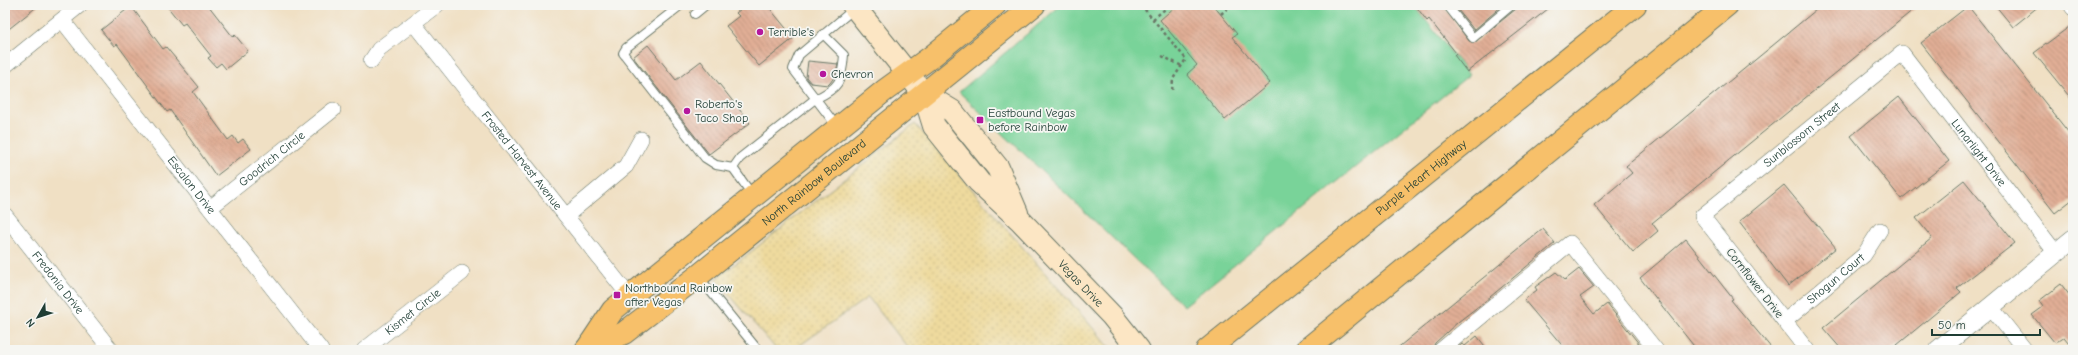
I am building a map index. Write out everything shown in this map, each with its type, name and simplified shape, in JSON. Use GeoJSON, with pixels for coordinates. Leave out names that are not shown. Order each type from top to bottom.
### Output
{"type":"FeatureCollection","features":[{"type":"Feature","properties":{"kind":"main road","name":"North Rainbow Boulevard"},"geometry":{"type":"LineString","coordinates":[[586,350],[613,310],[838,128],[995,5]]}},
{"type":"Feature","properties":{"kind":"main road","name":"North Rainbow Boulevard"},"geometry":{"type":"LineString","coordinates":[[586,350],[624,333],[698,276],[1034,5]]}},
{"type":"Feature","properties":{"kind":"main road","name":"Purple Heart Highway"},"geometry":{"type":"LineString","coordinates":[[1207,350],[1635,5]]}},
{"type":"Feature","properties":{"kind":"main road"},"geometry":{"type":"LineString","coordinates":[[1306,350],[1727,5]]}},
{"type":"Feature","properties":{"kind":"main road","name":"Vegas Drive"},"geometry":{"type":"LineString","coordinates":[[854,6],[924,94],[952,111],[998,168],[1020,220],[1112,316],[1138,348]]}},
{"type":"Feature","properties":{"kind":"street"},"geometry":{"type":"LineString","coordinates":[[5,66],[80,5]]}},
{"type":"Feature","properties":{"kind":"street"},"geometry":{"type":"LineString","coordinates":[[371,62],[379,49],[414,24],[437,5]]}},
{"type":"Feature","properties":{"kind":"street","name":"Escalon Drive"},"geometry":{"type":"LineString","coordinates":[[62,20],[321,350]]}},
{"type":"Feature","properties":{"kind":"street","name":"Frosted Harvest Avenue"},"geometry":{"type":"LineString","coordinates":[[414,24],[630,296]]}},
{"type":"Feature","properties":{"kind":"street","name":"Sunblossom Street"},"geometry":{"type":"LineString","coordinates":[[1702,216],[1902,53]]}},
{"type":"Feature","properties":{"kind":"street","name":"Lunarlight Drive"},"geometry":{"type":"LineString","coordinates":[[1902,53],[2056,253]]}},
{"type":"Feature","properties":{"kind":"street","name":"Goodrich Circle"},"geometry":{"type":"LineString","coordinates":[[210,208],[333,110]]}},
{"type":"Feature","properties":{"kind":"street"},"geometry":{"type":"LineString","coordinates":[[566,216],[626,166],[641,139]]}},
{"type":"Feature","properties":{"kind":"street","name":"Fredonia Drive"},"geometry":{"type":"LineString","coordinates":[[5,215],[111,350]]}},
{"type":"Feature","properties":{"kind":"street","name":"Cornflower Drive"},"geometry":{"type":"LineString","coordinates":[[1702,216],[1808,350]]}},
{"type":"Feature","properties":{"kind":"street","name":"Shogun Court"},"geometry":{"type":"LineString","coordinates":[[1784,321],[1864,255],[1880,230]]}},
{"type":"Feature","properties":{"kind":"street"},"geometry":{"type":"LineString","coordinates":[[1938,350],[2073,239]]}},
{"type":"Feature","properties":{"kind":"street"},"geometry":{"type":"LineString","coordinates":[[1441,350],[1570,243],[1656,350]]}},
{"type":"Feature","properties":{"kind":"street","name":"Kismet Circle"},"geometry":{"type":"LineString","coordinates":[[364,350],[462,272]]}},
{"type":"Feature","properties":{"kind":"street"},"geometry":{"type":"LineString","coordinates":[[1990,306],[2025,350]]}},
{"type":"Feature","properties":{"kind":"lane"},"geometry":{"type":"LineString","coordinates":[[681,5],[626,48],[623,53],[705,158],[716,165],[733,168],[753,197]]}},
{"type":"Feature","properties":{"kind":"lane"},"geometry":{"type":"LineString","coordinates":[[695,14],[706,5]]}},
{"type":"Feature","properties":{"kind":"lane"},"geometry":{"type":"LineString","coordinates":[[1447,5],[1473,38],[1512,5]]}},
{"type":"Feature","properties":{"kind":"lane"},"geometry":{"type":"LineString","coordinates":[[838,128],[793,69],[799,55],[854,6]]}},
{"type":"Feature","properties":{"kind":"lane"},"geometry":{"type":"LineString","coordinates":[[733,168],[740,158],[815,99],[829,92],[840,83],[844,55],[823,34]]}},
{"type":"Feature","properties":{"kind":"lane"},"geometry":{"type":"LineString","coordinates":[[698,276],[758,350]]}},
{"type":"Feature","properties":{"kind":"path"},"geometry":{"type":"LineString","coordinates":[[1141,5],[1186,59],[1173,79],[1172,91]]}},
{"type":"Feature","properties":{"kind":"path"},"geometry":{"type":"LineString","coordinates":[[1153,19],[1170,5]]}},
{"type":"Feature","properties":{"kind":"path"},"geometry":{"type":"LineString","coordinates":[[1220,14],[1231,5]]}},
{"type":"Feature","properties":{"kind":"path"},"geometry":{"type":"LineString","coordinates":[[1162,56],[1182,66]]}},
{"type":"Feature","properties":{"kind":"sand"},"geometry":{"type":"Polygon","coordinates":[[[915,124],[1112,350],[910,350],[868,297],[793,350],[777,350],[716,279],[915,124]]]}},
{"type":"Feature","properties":{"kind":"green space"},"geometry":{"type":"Polygon","coordinates":[[[1061,5],[1414,5],[1469,75],[1184,306],[959,92],[1061,5]]]}},
{"type":"Feature","properties":{"kind":"building"},"geometry":{"type":"Polygon","coordinates":[[[5,5],[39,5],[5,32],[5,5]]]}},
{"type":"Feature","properties":{"kind":"building"},"geometry":{"type":"Polygon","coordinates":[[[166,5],[208,5],[233,37],[235,35],[248,51],[226,69],[221,63],[216,67],[208,58],[211,56],[185,23],[182,25],[166,5]]]}},
{"type":"Feature","properties":{"kind":"building","name":"Terrible's"},"geometry":{"type":"Polygon","coordinates":[[[746,5],[767,5],[794,38],[759,66],[726,26],[739,16],[736,13],[746,5]]]}},
{"type":"Feature","properties":{"kind":"building"},"geometry":{"type":"Polygon","coordinates":[[[1177,5],[1213,5],[1237,34],[1232,37],[1270,83],[1225,120],[1187,74],[1197,65],[1160,20],[1177,5]]]}},
{"type":"Feature","properties":{"kind":"building"},"geometry":{"type":"Polygon","coordinates":[[[1415,5],[1442,5],[1469,41],[1474,43],[1516,9],[1517,5],[1553,5],[1467,72],[1454,55],[1456,53],[1429,19],[1427,21],[1415,5]]]}},
{"type":"Feature","properties":{"kind":"building"},"geometry":{"type":"Polygon","coordinates":[[[1454,5],[1503,5],[1474,30],[1454,5]]]}},
{"type":"Feature","properties":{"kind":"building"},"geometry":{"type":"Polygon","coordinates":[[[1822,5],[1919,5],[1652,223],[1658,231],[1633,252],[1594,205],[1632,173],[1626,166],[1822,5]]]}},
{"type":"Feature","properties":{"kind":"building"},"geometry":{"type":"Polygon","coordinates":[[[1995,5],[2040,5],[2013,27],[1995,5]]]}},
{"type":"Feature","properties":{"kind":"building"},"geometry":{"type":"Polygon","coordinates":[[[131,6],[163,49],[166,47],[199,87],[193,92],[228,140],[233,136],[238,143],[243,139],[251,149],[216,176],[170,110],[167,112],[117,44],[114,46],[101,30],[131,6]]]}},
{"type":"Feature","properties":{"kind":"building"},"geometry":{"type":"Polygon","coordinates":[[[1968,6],[2073,138],[2073,199],[2055,213],[1921,43],[1968,6]]]}},
{"type":"Feature","properties":{"kind":"building"},"geometry":{"type":"Polygon","coordinates":[[[2073,24],[2073,101],[2034,53],[2073,24]]]}},
{"type":"Feature","properties":{"kind":"building"},"geometry":{"type":"Polygon","coordinates":[[[648,45],[676,80],[701,61],[750,123],[709,154],[633,57],[648,45]]]}},
{"type":"Feature","properties":{"kind":"building"},"geometry":{"type":"Polygon","coordinates":[[[808,61],[838,64],[835,76],[828,85],[811,83],[806,77],[808,61]]]}},
{"type":"Feature","properties":{"kind":"building"},"geometry":{"type":"Polygon","coordinates":[[[1899,97],[1949,161],[1901,199],[1851,136],[1899,97]]]}},
{"type":"Feature","properties":{"kind":"building"},"geometry":{"type":"Polygon","coordinates":[[[1964,180],[2015,243],[1957,288],[1961,292],[1891,350],[1842,350],[1823,328],[1932,238],[1916,218],[1964,180]]]}},
{"type":"Feature","properties":{"kind":"building"},"geometry":{"type":"Polygon","coordinates":[[[1784,185],[1836,248],[1788,286],[1739,222],[1784,185]]]}},
{"type":"Feature","properties":{"kind":"building"},"geometry":{"type":"Polygon","coordinates":[[[1543,229],[1555,243],[1458,322],[1435,343],[1432,350],[1395,350],[1543,229]]]}},
{"type":"Feature","properties":{"kind":"building"},"geometry":{"type":"Polygon","coordinates":[[[1686,239],[1733,299],[1731,300],[1773,350],[1697,350],[1640,278],[1686,239]]]}},
{"type":"Feature","properties":{"kind":"building"},"geometry":{"type":"Polygon","coordinates":[[[1579,269],[1594,287],[1580,297],[1594,314],[1607,304],[1644,350],[1566,350],[1524,300],[1537,290],[1535,287],[1556,272],[1565,280],[1579,269]]]}},
{"type":"Feature","properties":{"kind":"building"},"geometry":{"type":"Polygon","coordinates":[[[2061,284],[2073,300],[2073,348],[2064,337],[2055,343],[2032,315],[2043,307],[2039,301],[2061,284]]]}},
{"type":"Feature","properties":{"kind":"building"},"geometry":{"type":"Polygon","coordinates":[[[1477,336],[1488,350],[1455,350],[1462,344],[1465,346],[1477,336]]]}},
{"type":"Feature","properties":{"kind":"place","name":"Terrible's"},"geometry":{"type":"Point","coordinates":[760,32]}},
{"type":"Feature","properties":{"kind":"place","name":"Chevron"},"geometry":{"type":"Point","coordinates":[823,74]}},
{"type":"Feature","properties":{"kind":"place","name":"Roberto's Taco Shop"},"geometry":{"type":"Point","coordinates":[687,111]}},
{"type":"Feature","properties":{"kind":"place","name":"Eastbound Vegas before Rainbow"},"geometry":{"type":"Point","coordinates":[980,120]}},
{"type":"Feature","properties":{"kind":"place","name":"Northbound Rainbow after Vegas"},"geometry":{"type":"Point","coordinates":[617,295]}}]}
